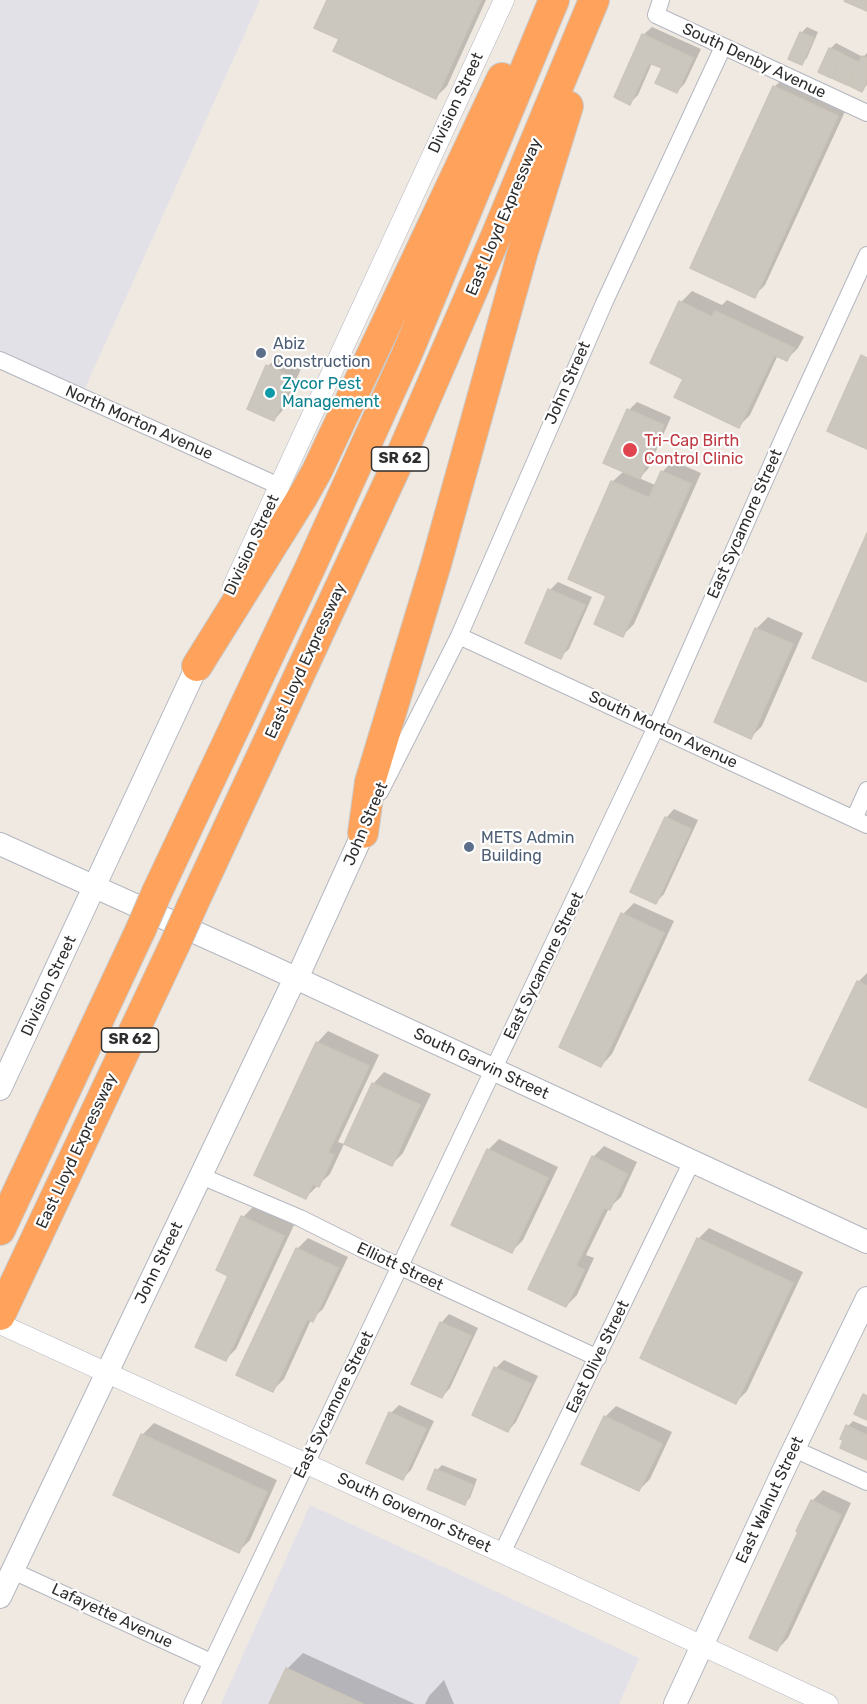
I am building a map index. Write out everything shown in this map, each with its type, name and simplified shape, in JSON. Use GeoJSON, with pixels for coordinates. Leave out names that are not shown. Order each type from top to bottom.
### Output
{"type":"FeatureCollection","features":[{"type":"Feature","properties":{"kind":"highway"},"geometry":{"type":"LineString","coordinates":[[197,666],[317,471],[509,62],[547,0]]}},
{"type":"Feature","properties":{"kind":"highway","name":"SR 62"},"geometry":{"type":"LineString","coordinates":[[0,1230],[310,568],[407,354],[555,0]]}},
{"type":"Feature","properties":{"kind":"highway"},"geometry":{"type":"LineString","coordinates":[[363,833],[370,782],[436,564],[523,251],[566,118],[593,3]]}},
{"type":"Feature","properties":{"kind":"highway","name":"East Lloyd Expressway"},"geometry":{"type":"LineString","coordinates":[[0,1315],[400,458],[593,3]]}},
{"type":"Feature","properties":{"kind":"main road","name":"Division Street"},"geometry":{"type":"LineString","coordinates":[[0,1089],[197,666]]}},
{"type":"Feature","properties":{"kind":"main road","name":"John Street"},"geometry":{"type":"LineString","coordinates":[[0,1597],[295,978],[299,974],[363,833]]}},
{"type":"Feature","properties":{"kind":"main road","name":"South Garvin Street"},"geometry":{"type":"LineString","coordinates":[[0,844],[867,1242]]}},
{"type":"Feature","properties":{"kind":"main road","name":"East Walnut Street"},"geometry":{"type":"LineString","coordinates":[[675,1704],[867,1298]]}},
{"type":"Feature","properties":{"kind":"street","name":"Division Street"},"geometry":{"type":"LineString","coordinates":[[197,666],[504,0]]}},
{"type":"Feature","properties":{"kind":"street","name":"South Denby Avenue"},"geometry":{"type":"LineString","coordinates":[[661,0],[656,15],[867,113]]}},
{"type":"Feature","properties":{"kind":"street","name":"John Street"},"geometry":{"type":"LineString","coordinates":[[363,833],[397,755],[459,636],[600,311],[723,47]]}},
{"type":"Feature","properties":{"kind":"street","name":"East Sycamore Street"},"geometry":{"type":"LineString","coordinates":[[192,1704],[656,727],[867,255]]}},
{"type":"Feature","properties":{"kind":"street","name":"North Morton Avenue"},"geometry":{"type":"LineString","coordinates":[[0,360],[279,486]]}},
{"type":"Feature","properties":{"kind":"street","name":"South Morton Avenue"},"geometry":{"type":"LineString","coordinates":[[459,636],[861,822]]}},
{"type":"Feature","properties":{"kind":"street"},"geometry":{"type":"LineString","coordinates":[[861,822],[867,790]]}},
{"type":"Feature","properties":{"kind":"street","name":"East Olive Street"},"geometry":{"type":"LineString","coordinates":[[502,1553],[692,1161]]}},
{"type":"Feature","properties":{"kind":"street","name":"Elliott Street"},"geometry":{"type":"LineString","coordinates":[[201,1176],[300,1218],[400,1268],[598,1358]]}},
{"type":"Feature","properties":{"kind":"street","name":"South Governor Street"},"geometry":{"type":"LineString","coordinates":[[0,1324],[828,1704]]}},
{"type":"Feature","properties":{"kind":"street"},"geometry":{"type":"LineString","coordinates":[[794,1449],[867,1482]]}},
{"type":"Feature","properties":{"kind":"street","name":"Lafayette Avenue"},"geometry":{"type":"LineString","coordinates":[[13,1571],[211,1662]]}},
{"type":"Feature","properties":{"kind":"shaded area"},"geometry":{"type":"Polygon","coordinates":[[[0,0],[260,0],[81,397],[0,361],[0,0]]]}},
{"type":"Feature","properties":{"kind":"shaded area"},"geometry":{"type":"Polygon","coordinates":[[[310,1505],[639,1658],[619,1704],[221,1704],[310,1505]]]}},
{"type":"Feature","properties":{"kind":"building"},"geometry":{"type":"Polygon","coordinates":[[[327,0],[481,0],[436,99],[333,51],[339,39],[314,28],[327,0]]]}},
{"type":"Feature","properties":{"kind":"building"},"geometry":{"type":"Polygon","coordinates":[[[845,0],[867,0],[867,11],[844,1],[845,0]]]}},
{"type":"Feature","properties":{"kind":"building"},"geometry":{"type":"Polygon","coordinates":[[[800,32],[814,38],[802,65],[788,59],[800,32]]]}},
{"type":"Feature","properties":{"kind":"building"},"geometry":{"type":"Polygon","coordinates":[[[642,34],[693,58],[677,93],[655,83],[662,68],[649,63],[630,105],[614,97],[642,34]]]}},
{"type":"Feature","properties":{"kind":"building"},"geometry":{"type":"Polygon","coordinates":[[[829,48],[843,54],[831,78],[818,72],[829,48]]]}},
{"type":"Feature","properties":{"kind":"building"},"geometry":{"type":"Polygon","coordinates":[[[843,55],[858,62],[847,85],[832,78],[843,55]]]}},
{"type":"Feature","properties":{"kind":"building"},"geometry":{"type":"Polygon","coordinates":[[[862,56],[867,58],[867,82],[862,92],[848,85],[862,56]]]}},
{"type":"Feature","properties":{"kind":"building"},"geometry":{"type":"Polygon","coordinates":[[[773,86],[838,116],[755,298],[690,268],[773,86]]]}},
{"type":"Feature","properties":{"kind":"building"},"geometry":{"type":"Polygon","coordinates":[[[679,301],[712,317],[715,311],[794,348],[787,361],[774,355],[739,428],[674,397],[683,379],[650,363],[679,301]]]}},
{"type":"Feature","properties":{"kind":"building"},"geometry":{"type":"Polygon","coordinates":[[[861,355],[867,358],[867,449],[827,431],[861,355]]]}},
{"type":"Feature","properties":{"kind":"building","name":"Zycor Pest Management"},"geometry":{"type":"Polygon","coordinates":[[[266,365],[294,378],[274,421],[247,409],[266,365]]]}},
{"type":"Feature","properties":{"kind":"building"},"geometry":{"type":"Polygon","coordinates":[[[627,409],[664,425],[640,479],[603,463],[627,409]]]}},
{"type":"Feature","properties":{"kind":"building"},"geometry":{"type":"Polygon","coordinates":[[[661,471],[691,484],[623,637],[594,624],[606,596],[568,579],[611,481],[649,498],[661,471]]]}},
{"type":"Feature","properties":{"kind":"building"},"geometry":{"type":"Polygon","coordinates":[[[867,533],[867,682],[812,658],[867,533]]]}},
{"type":"Feature","properties":{"kind":"building"},"geometry":{"type":"Polygon","coordinates":[[[548,589],[585,605],[561,659],[525,643],[548,589]]]}},
{"type":"Feature","properties":{"kind":"building"},"geometry":{"type":"Polygon","coordinates":[[[755,628],[793,644],[751,739],[714,722],[755,628]]]}},
{"type":"Feature","properties":{"kind":"building"},"geometry":{"type":"Polygon","coordinates":[[[665,817],[691,829],[656,904],[630,892],[665,817]]]}},
{"type":"Feature","properties":{"kind":"building"},"geometry":{"type":"Polygon","coordinates":[[[621,913],[664,933],[601,1067],[559,1047],[621,913]]]}},
{"type":"Feature","properties":{"kind":"building"},"geometry":{"type":"Polygon","coordinates":[[[857,981],[867,986],[867,1108],[809,1080],[857,981]]]}},
{"type":"Feature","properties":{"kind":"building"},"geometry":{"type":"Polygon","coordinates":[[[316,1042],[369,1066],[328,1153],[334,1155],[319,1187],[313,1184],[306,1199],[254,1175],[316,1042]]]}},
{"type":"Feature","properties":{"kind":"building"},"geometry":{"type":"Polygon","coordinates":[[[372,1083],[420,1105],[392,1166],[344,1144],[372,1083]]]}},
{"type":"Feature","properties":{"kind":"building"},"geometry":{"type":"Polygon","coordinates":[[[487,1149],[548,1178],[512,1253],[451,1225],[487,1149]]]}},
{"type":"Feature","properties":{"kind":"building"},"geometry":{"type":"Polygon","coordinates":[[[592,1156],[627,1174],[610,1210],[604,1208],[576,1266],[584,1270],[566,1307],[528,1289],[592,1156]]]}},
{"type":"Feature","properties":{"kind":"building"},"geometry":{"type":"Polygon","coordinates":[[[241,1216],[284,1236],[226,1361],[195,1347],[228,1276],[216,1270],[241,1216]]]}},
{"type":"Feature","properties":{"kind":"building"},"geometry":{"type":"Polygon","coordinates":[[[697,1238],[793,1283],[736,1404],[640,1358],[697,1238]]]}},
{"type":"Feature","properties":{"kind":"building"},"geometry":{"type":"Polygon","coordinates":[[[296,1248],[338,1268],[313,1322],[307,1319],[273,1392],[236,1375],[296,1248]]]}},
{"type":"Feature","properties":{"kind":"building"},"geometry":{"type":"Polygon","coordinates":[[[440,1322],[471,1336],[442,1398],[411,1384],[440,1322]]]}},
{"type":"Feature","properties":{"kind":"building"},"geometry":{"type":"Polygon","coordinates":[[[494,1367],[531,1384],[508,1432],[472,1415],[494,1367]]]}},
{"type":"Feature","properties":{"kind":"building"},"geometry":{"type":"Polygon","coordinates":[[[863,1394],[867,1396],[867,1420],[854,1414],[863,1394]]]}},
{"type":"Feature","properties":{"kind":"building"},"geometry":{"type":"Polygon","coordinates":[[[389,1412],[426,1429],[403,1480],[366,1463],[389,1412]]]}},
{"type":"Feature","properties":{"kind":"building"},"geometry":{"type":"Polygon","coordinates":[[[604,1416],[662,1444],[639,1491],[581,1464],[604,1416]]]}},
{"type":"Feature","properties":{"kind":"building"},"geometry":{"type":"Polygon","coordinates":[[[846,1425],[867,1435],[867,1460],[840,1448],[843,1440],[840,1439],[846,1425]]]}},
{"type":"Feature","properties":{"kind":"building"},"geometry":{"type":"Polygon","coordinates":[[[141,1434],[267,1492],[239,1553],[113,1495],[141,1434]]]}},
{"type":"Feature","properties":{"kind":"building"},"geometry":{"type":"Polygon","coordinates":[[[435,1469],[473,1485],[465,1505],[427,1489],[435,1469]]]}},
{"type":"Feature","properties":{"kind":"building"},"geometry":{"type":"Polygon","coordinates":[[[811,1500],[841,1515],[777,1651],[749,1638],[811,1500]]]}},
{"type":"Feature","properties":{"kind":"building"},"geometry":{"type":"Polygon","coordinates":[[[286,1668],[363,1704],[269,1704],[286,1668]]]}},
{"type":"Feature","properties":{"kind":"place","name":"Abiz Construction"},"geometry":{"type":"Point","coordinates":[261,353]}},
{"type":"Feature","properties":{"kind":"place","name":"Zycor Pest Management"},"geometry":{"type":"Point","coordinates":[270,393]}},
{"type":"Feature","properties":{"kind":"place","name":"Tri-Cap Birth Control Clinic"},"geometry":{"type":"Point","coordinates":[630,450]}},
{"type":"Feature","properties":{"kind":"place","name":"METS Admin Building"},"geometry":{"type":"Point","coordinates":[469,847]}}]}
